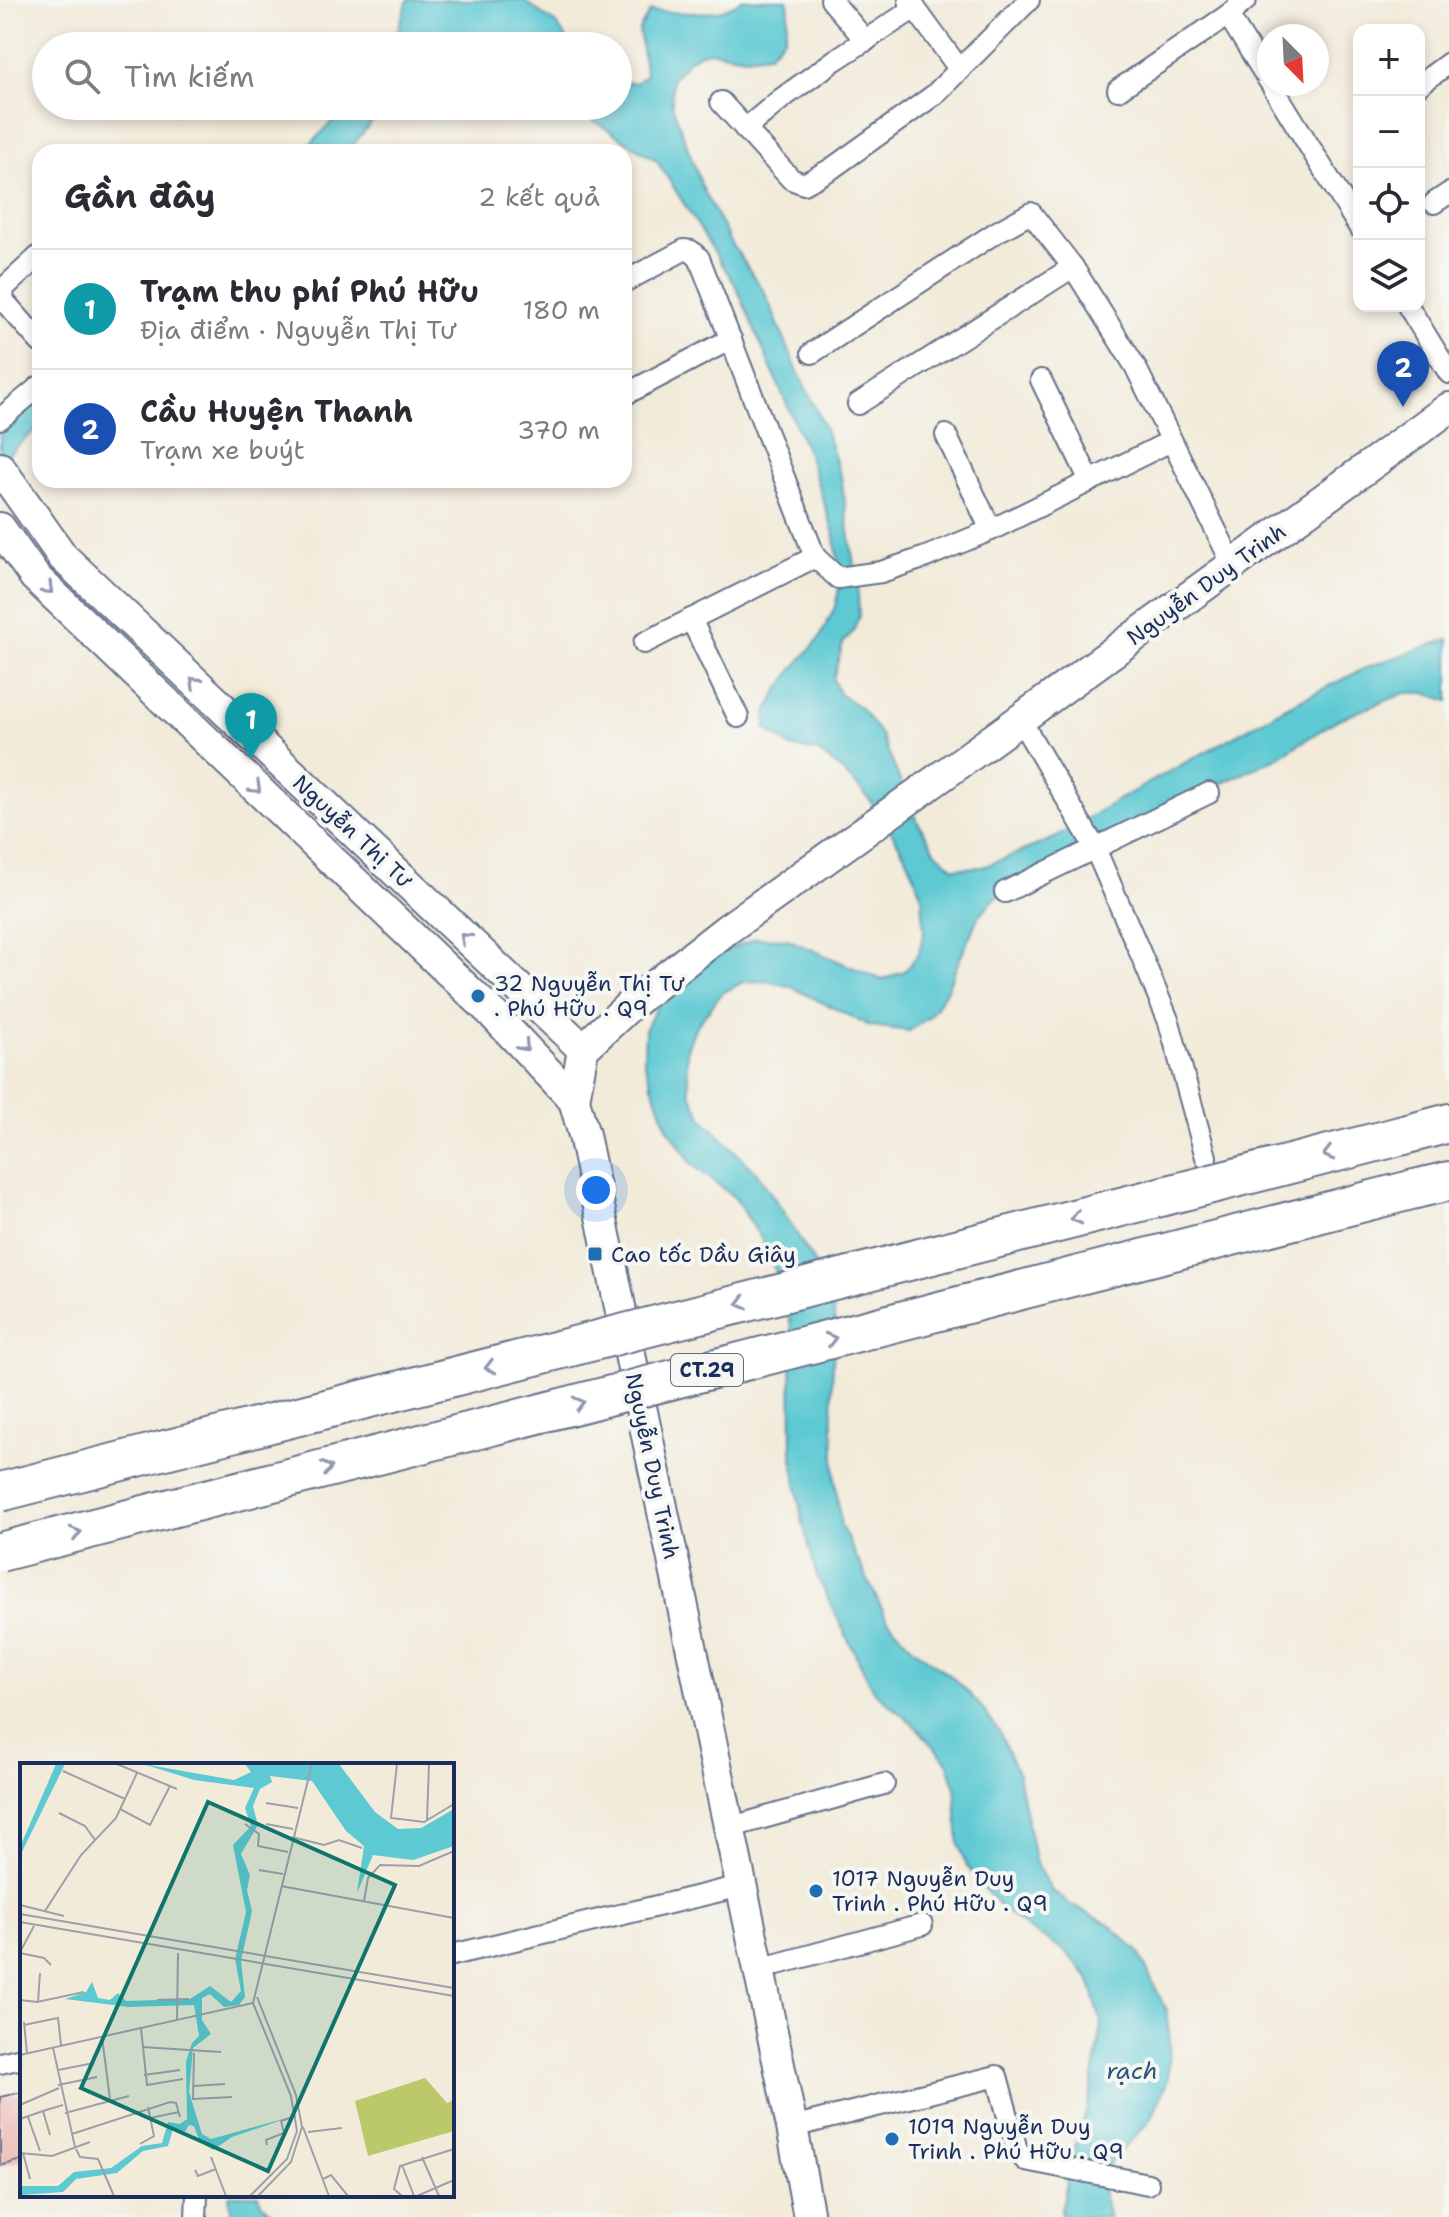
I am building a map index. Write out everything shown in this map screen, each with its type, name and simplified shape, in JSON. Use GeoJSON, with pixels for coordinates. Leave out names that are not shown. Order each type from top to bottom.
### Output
{"type":"FeatureCollection","features":[{"type":"Feature","properties":{"kind":"highway","name":"CT.29"},"geometry":{"type":"LineString","coordinates":[[0,1492],[1449,1123]]}},
{"type":"Feature","properties":{"kind":"highway","name":"CT.29"},"geometry":{"type":"LineString","coordinates":[[0,1552],[1438,1184]]}},
{"type":"Feature","properties":{"kind":"main road","name":"Nguyễn Duy Trinh"},"geometry":{"type":"LineString","coordinates":[[809,2217],[584,1135],[574,1100],[583,1049],[630,1005],[726,930],[1449,408]]}},
{"type":"Feature","properties":{"kind":"main road","name":"Nguyễn Thị Tư"},"geometry":{"type":"LineString","coordinates":[[0,468],[63,557],[583,1049]]}},
{"type":"Feature","properties":{"kind":"main road","name":"Nguyễn Thị Tư"},"geometry":{"type":"LineString","coordinates":[[0,528],[35,577],[491,1012],[574,1100]]}},
{"type":"Feature","properties":{"kind":"street"},"geometry":{"type":"LineString","coordinates":[[831,0],[866,41]]}},
{"type":"Feature","properties":{"kind":"street"},"geometry":{"type":"LineString","coordinates":[[721,102],[791,179],[804,184],[831,169],[934,95],[1029,0]]}},
{"type":"Feature","properties":{"kind":"street"},"geometry":{"type":"LineString","coordinates":[[1118,90],[1246,0]]}},
{"type":"Feature","properties":{"kind":"street"},"geometry":{"type":"LineString","coordinates":[[745,129],[781,99],[866,41],[912,4],[960,70]]}},
{"type":"Feature","properties":{"kind":"street"},"geometry":{"type":"LineString","coordinates":[[1228,15],[1257,62]]}},
{"type":"Feature","properties":{"kind":"street"},"geometry":{"type":"LineString","coordinates":[[1425,81],[1449,63]]}},
{"type":"Feature","properties":{"kind":"street"},"geometry":{"type":"LineString","coordinates":[[1278,96],[1353,217]]}},
{"type":"Feature","properties":{"kind":"street"},"geometry":{"type":"LineString","coordinates":[[812,353],[995,233],[1031,213],[1073,267],[1135,366],[1233,565]]}},
{"type":"Feature","properties":{"kind":"street"},"geometry":{"type":"LineString","coordinates":[[632,278],[684,250],[691,251],[699,258],[815,557],[838,578],[881,572],[926,557],[991,530],[1171,441]]}},
{"type":"Feature","properties":{"kind":"street"},"geometry":{"type":"LineString","coordinates":[[32,262],[4,288],[2,295],[32,333]]}},
{"type":"Feature","properties":{"kind":"street"},"geometry":{"type":"LineString","coordinates":[[858,404],[1073,267]]}},
{"type":"Feature","properties":{"kind":"street"},"geometry":{"type":"LineString","coordinates":[[1412,312],[1449,373]]}},
{"type":"Feature","properties":{"kind":"street"},"geometry":{"type":"LineString","coordinates":[[632,391],[731,339]]}},
{"type":"Feature","properties":{"kind":"street"},"geometry":{"type":"LineString","coordinates":[[1041,380],[1090,481]]}},
{"type":"Feature","properties":{"kind":"street"},"geometry":{"type":"LineString","coordinates":[[0,419],[32,393]]}},
{"type":"Feature","properties":{"kind":"street"},"geometry":{"type":"LineString","coordinates":[[946,435],[991,530]]}},
{"type":"Feature","properties":{"kind":"street"},"geometry":{"type":"LineString","coordinates":[[644,643],[815,557]]}},
{"type":"Feature","properties":{"kind":"street"},"geometry":{"type":"LineString","coordinates":[[691,619],[738,717]]}},
{"type":"Feature","properties":{"kind":"street"},"geometry":{"type":"LineString","coordinates":[[1020,719],[1095,847],[1169,1022],[1206,1157]]}},
{"type":"Feature","properties":{"kind":"street"},"geometry":{"type":"LineString","coordinates":[[1005,892],[1209,793]]}},
{"type":"Feature","properties":{"kind":"street"},"geometry":{"type":"LineString","coordinates":[[728,1828],[884,1784]]}},
{"type":"Feature","properties":{"kind":"street"},"geometry":{"type":"LineString","coordinates":[[454,1955],[741,1886]]}},
{"type":"Feature","properties":{"kind":"street"},"geometry":{"type":"LineString","coordinates":[[759,1969],[922,1925]]}},
{"type":"Feature","properties":{"kind":"street"},"geometry":{"type":"LineString","coordinates":[[0,2063],[20,2058]]}},
{"type":"Feature","properties":{"kind":"street"},"geometry":{"type":"LineString","coordinates":[[792,2127],[997,2076],[1017,2150],[1025,2160],[1148,2184]]}},
{"type":"Feature","properties":{"kind":"street"},"geometry":{"type":"LineString","coordinates":[[196,2217],[197,2197]]}},
{"type":"Feature","properties":{"kind":"water"},"geometry":{"type":"Polygon","coordinates":[[[408,0],[523,0],[562,32],[397,32],[408,0]]]}},
{"type":"Feature","properties":{"kind":"water","name":"rạch"},"geometry":{"type":"Polygon","coordinates":[[[741,0],[787,0],[789,8],[785,37],[769,54],[745,57],[710,51],[700,53],[672,79],[672,105],[703,189],[730,241],[765,293],[823,424],[841,476],[859,616],[853,632],[843,643],[833,679],[839,694],[860,707],[881,735],[916,819],[936,852],[954,868],[983,867],[1055,838],[1292,704],[1370,666],[1449,639],[1449,701],[1426,693],[1405,693],[1337,720],[1277,758],[1167,808],[999,894],[978,917],[946,991],[930,1016],[909,1031],[870,1026],[789,986],[765,981],[743,982],[722,993],[695,1028],[687,1049],[690,1093],[703,1119],[757,1173],[824,1279],[833,1305],[835,1328],[833,1428],[841,1526],[887,1619],[911,1646],[958,1682],[1000,1733],[1018,1775],[1036,1864],[1052,1891],[1074,1907],[1109,1924],[1138,1951],[1166,2010],[1170,2043],[1168,2079],[1152,2118],[1108,2165],[1102,2189],[1109,2217],[1062,2217],[1061,2211],[1074,2147],[1087,2110],[1100,2039],[1101,2022],[1089,1978],[1065,1951],[1027,1928],[999,1906],[966,1865],[959,1845],[955,1786],[947,1761],[919,1730],[873,1690],[817,1576],[802,1520],[792,1455],[791,1326],[781,1284],[762,1240],[735,1198],[692,1164],[667,1127],[644,1062],[645,1030],[662,996],[688,973],[730,949],[756,938],[787,939],[882,980],[905,971],[919,953],[924,930],[922,897],[909,862],[864,793],[819,752],[791,747],[765,728],[767,712],[776,694],[819,639],[835,607],[840,584],[835,537],[808,454],[736,286],[657,161],[593,120],[632,120],[632,83],[646,75],[639,30],[650,11],[710,12],[741,0]]]}},
{"type":"Feature","properties":{"kind":"water"},"geometry":{"type":"Polygon","coordinates":[[[334,120],[373,120],[354,144],[311,144],[334,120]]]}},
{"type":"Feature","properties":{"kind":"water"},"geometry":{"type":"Polygon","coordinates":[[[32,401],[32,433],[5,457],[0,452],[0,427],[32,401]]]}},
{"type":"Feature","properties":{"kind":"water"},"geometry":{"type":"Polygon","coordinates":[[[229,2197],[260,2197],[275,2217],[232,2217],[229,2197]]]}},
{"type":"Feature","properties":{"kind":"building"},"geometry":{"type":"Polygon","coordinates":[[[20,2092],[20,2161],[0,2166],[0,2097],[20,2092]]]}},
{"type":"Feature","properties":{"kind":"place","name":"Cầu Huyện Thanh"},"geometry":{"type":"Point","coordinates":[1403,407]}},
{"type":"Feature","properties":{"kind":"place","name":"Trạm thu phí Phú Hữu"},"geometry":{"type":"Point","coordinates":[251,759]}},
{"type":"Feature","properties":{"kind":"place","name":"32 Nguyễn Thị Tư . Phú Hữu . Q9"},"geometry":{"type":"Point","coordinates":[478,996]}},
{"type":"Feature","properties":{"kind":"place","name":"Cao tốc Dầu Giây"},"geometry":{"type":"Point","coordinates":[595,1254]}},
{"type":"Feature","properties":{"kind":"place","name":"1017 Nguyễn Duy Trinh . Phú Hữu . Q9"},"geometry":{"type":"Point","coordinates":[816,1891]}},
{"type":"Feature","properties":{"kind":"place","name":"1019 Nguyễn Duy Trinh . Phú Hữu . Q9"},"geometry":{"type":"Point","coordinates":[892,2139]}}]}
